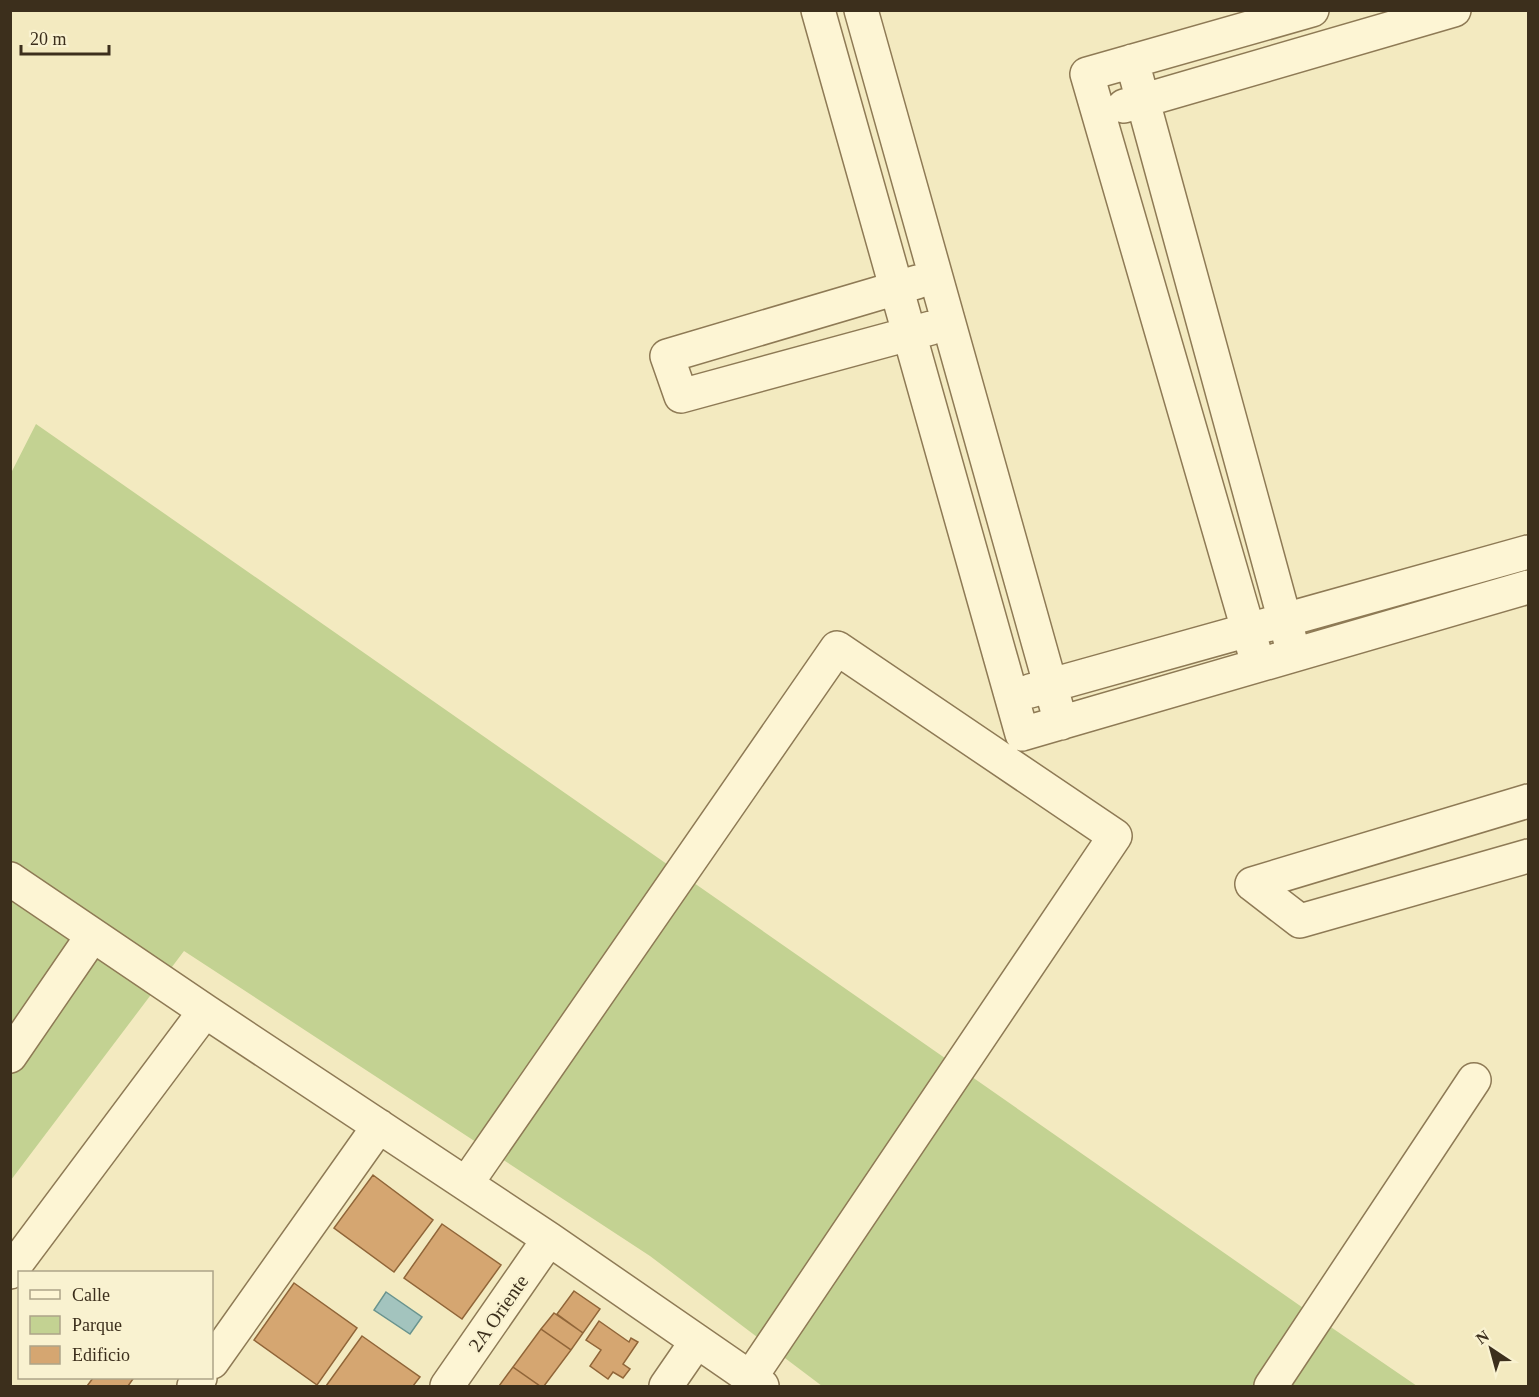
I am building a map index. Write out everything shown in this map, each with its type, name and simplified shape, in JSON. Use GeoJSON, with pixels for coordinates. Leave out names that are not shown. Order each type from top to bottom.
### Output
{"type":"FeatureCollection","features":[{"type":"Feature","properties":{"kind":"street"},"geometry":{"type":"LineString","coordinates":[[818,10],[1022,734],[1528,587]]}},
{"type":"Feature","properties":{"kind":"street"},"geometry":{"type":"LineString","coordinates":[[861,10],[1061,723]]}},
{"type":"Feature","properties":{"kind":"street"},"geometry":{"type":"LineString","coordinates":[[1258,664],[1087,74],[1312,10]]}},
{"type":"Feature","properties":{"kind":"street"},"geometry":{"type":"LineString","coordinates":[[1099,113],[1454,10]]}},
{"type":"Feature","properties":{"kind":"street"},"geometry":{"type":"LineString","coordinates":[[1132,61],[1294,654]]}},
{"type":"Feature","properties":{"kind":"street"},"geometry":{"type":"LineString","coordinates":[[937,278],[896,287],[667,356],[681,396],[949,322]]}},
{"type":"Feature","properties":{"kind":"street"},"geometry":{"type":"LineString","coordinates":[[1171,363],[1212,352]]}},
{"type":"Feature","properties":{"kind":"street"},"geometry":{"type":"LineString","coordinates":[[1011,696],[1528,552]]}},
{"type":"Feature","properties":{"kind":"street"},"geometry":{"type":"LineString","coordinates":[[14,889],[93,935],[205,1011],[379,1126],[466,1184],[549,1239],[756,1382],[1115,836],[837,648],[466,1184]]}},
{"type":"Feature","properties":{"kind":"street"},"geometry":{"type":"LineString","coordinates":[[1528,801],[1252,884],[1300,921],[1528,856]]}},
{"type":"Feature","properties":{"kind":"street"},"geometry":{"type":"LineString","coordinates":[[10,1056],[93,935]]}},
{"type":"Feature","properties":{"kind":"street"},"geometry":{"type":"LineString","coordinates":[[10,1272],[205,1011]]}},
{"type":"Feature","properties":{"kind":"street"},"geometry":{"type":"LineString","coordinates":[[1271,1386],[1474,1080]]}},
{"type":"Feature","properties":{"kind":"street"},"geometry":{"type":"LineString","coordinates":[[213,1361],[379,1126]]}},
{"type":"Feature","properties":{"kind":"street","name":"2A Oriente"},"geometry":{"type":"LineString","coordinates":[[447,1386],[549,1239]]}},
{"type":"Feature","properties":{"kind":"street"},"geometry":{"type":"LineString","coordinates":[[666,1386],[697,1341]]}},
{"type":"Feature","properties":{"kind":"green space"},"geometry":{"type":"Polygon","coordinates":[[[36,424],[1417,1386],[822,1386],[650,1256],[184,951],[11,1180],[10,475],[36,424]]]}},
{"type":"Feature","properties":{"kind":"water"},"geometry":{"type":"Polygon","coordinates":[[[386,1292],[422,1317],[410,1334],[374,1310],[386,1292]]]}},
{"type":"Feature","properties":{"kind":"building"},"geometry":{"type":"Polygon","coordinates":[[[373,1175],[433,1220],[394,1272],[334,1228],[373,1175]]]}},
{"type":"Feature","properties":{"kind":"building"},"geometry":{"type":"Polygon","coordinates":[[[442,1224],[501,1265],[462,1319],[404,1278],[442,1224]]]}},
{"type":"Feature","properties":{"kind":"building"},"geometry":{"type":"Polygon","coordinates":[[[294,1283],[357,1328],[317,1385],[254,1340],[294,1283]]]}},
{"type":"Feature","properties":{"kind":"building"},"geometry":{"type":"Polygon","coordinates":[[[574,1291],[600,1309],[583,1333],[557,1314],[574,1291]]]}},
{"type":"Feature","properties":{"kind":"building"},"geometry":{"type":"Polygon","coordinates":[[[554,1313],[583,1333],[571,1350],[541,1329],[554,1313]]]}},
{"type":"Feature","properties":{"kind":"building"},"geometry":{"type":"Polygon","coordinates":[[[599,1321],[629,1342],[631,1338],[638,1342],[623,1364],[630,1369],[623,1378],[613,1372],[608,1379],[590,1366],[601,1350],[586,1340],[599,1321]]]}},
{"type":"Feature","properties":{"kind":"building"},"geometry":{"type":"Polygon","coordinates":[[[541,1329],[571,1350],[544,1386],[540,1386],[513,1367],[541,1329]]]}},
{"type":"Feature","properties":{"kind":"building"},"geometry":{"type":"Polygon","coordinates":[[[362,1336],[420,1377],[413,1386],[326,1386],[362,1336]]]}},
{"type":"Feature","properties":{"kind":"building"},"geometry":{"type":"Polygon","coordinates":[[[513,1367],[540,1386],[499,1386],[513,1367]]]}},
{"type":"Feature","properties":{"kind":"building"},"geometry":{"type":"Polygon","coordinates":[[[92,1379],[133,1379],[128,1386],[87,1386],[92,1379]]]}}]}
